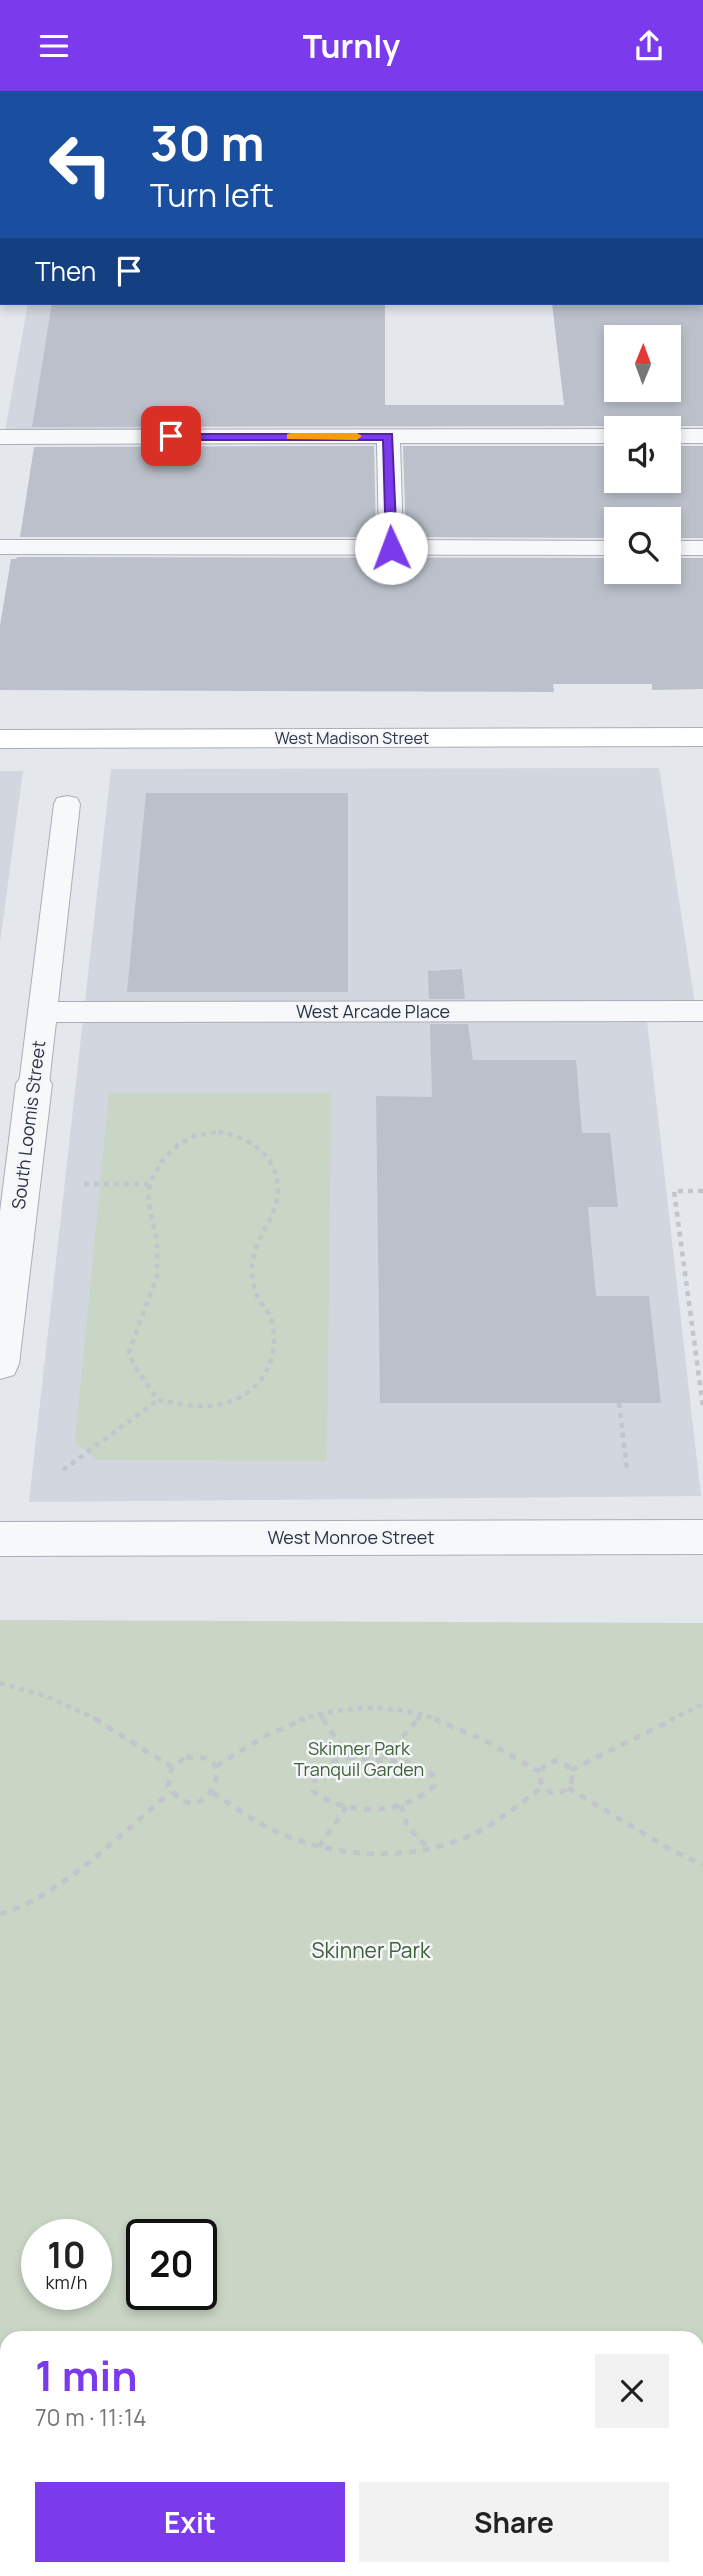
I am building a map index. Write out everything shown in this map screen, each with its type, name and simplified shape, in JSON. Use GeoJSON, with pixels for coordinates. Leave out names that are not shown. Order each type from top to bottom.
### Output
{"type":"FeatureCollection","features":[{"type":"Feature","properties":{"kind":"main road","name":"West Madison Street"},"geometry":{"type":"LineString","coordinates":[[0,739],[703,737]]}},
{"type":"Feature","properties":{"kind":"street","name":"South Loomis Street"},"geometry":{"type":"LineString","coordinates":[[0,1364],[11,1183],[34,1084]]}},
{"type":"Feature","properties":{"kind":"street","name":"West Monroe Street"},"geometry":{"type":"LineString","coordinates":[[0,1539],[703,1537]]}},
{"type":"Feature","properties":{"kind":"lane"},"geometry":{"type":"LineString","coordinates":[[388,436],[391,548]]}},
{"type":"Feature","properties":{"kind":"lane"},"geometry":{"type":"LineString","coordinates":[[0,437],[604,436]]}},
{"type":"Feature","properties":{"kind":"lane"},"geometry":{"type":"LineString","coordinates":[[681,436],[703,436]]}},
{"type":"Feature","properties":{"kind":"lane"},"geometry":{"type":"LineString","coordinates":[[0,547],[604,548]]}},
{"type":"Feature","properties":{"kind":"lane"},"geometry":{"type":"LineString","coordinates":[[681,548],[703,548]]}},
{"type":"Feature","properties":{"kind":"lane","name":"South Loomis Street"},"geometry":{"type":"LineString","coordinates":[[34,1084],[67,804]]}},
{"type":"Feature","properties":{"kind":"lane","name":"West Arcade Place"},"geometry":{"type":"LineString","coordinates":[[43,1012],[703,1011]]}},
{"type":"Feature","properties":{"kind":"path"},"geometry":{"type":"LineString","coordinates":[[63,1470],[158,1400],[216,1405],[243,1398],[264,1378],[274,1358],[275,1340],[271,1315],[258,1300],[251,1255],[276,1199],[277,1175],[269,1157],[257,1142],[238,1134],[204,1133],[188,1138],[158,1166],[149,1184],[148,1205],[155,1229],[156,1281],[129,1352],[135,1367],[158,1400]]}},
{"type":"Feature","properties":{"kind":"path"},"geometry":{"type":"LineString","coordinates":[[84,1184],[149,1184]]}},
{"type":"Feature","properties":{"kind":"path"},"geometry":{"type":"LineString","coordinates":[[703,1191],[674,1191],[703,1407]]}},
{"type":"Feature","properties":{"kind":"path"},"geometry":{"type":"LineString","coordinates":[[619,1403],[627,1469]]}},
{"type":"Feature","properties":{"kind":"path"},"geometry":{"type":"LineString","coordinates":[[0,1683],[31,1690],[97,1717],[172,1767]]}},
{"type":"Feature","properties":{"kind":"path"},"geometry":{"type":"LineString","coordinates":[[571,1770],[703,1704]]}},
{"type":"Feature","properties":{"kind":"path"},"geometry":{"type":"LineString","coordinates":[[216,1766],[251,1744],[300,1719],[338,1710],[391,1707],[422,1714],[488,1739],[540,1772]]}},
{"type":"Feature","properties":{"kind":"path"},"geometry":{"type":"LineString","coordinates":[[320,1714],[348,1757]]}},
{"type":"Feature","properties":{"kind":"path"},"geometry":{"type":"LineString","coordinates":[[384,1758],[422,1714]]}},
{"type":"Feature","properties":{"kind":"path"},"geometry":{"type":"LineString","coordinates":[[186,1757],[202,1757],[216,1766],[219,1779],[213,1793],[192,1803],[172,1792],[167,1779],[172,1767],[186,1757]]}},
{"type":"Feature","properties":{"kind":"path"},"geometry":{"type":"LineString","coordinates":[[348,1757],[384,1758],[413,1763],[432,1774],[434,1786],[426,1797],[401,1805],[360,1808],[328,1802],[313,1790],[311,1781],[316,1772],[330,1762],[348,1757]]}},
{"type":"Feature","properties":{"kind":"path"},"geometry":{"type":"LineString","coordinates":[[551,1762],[562,1763],[571,1770],[573,1779],[568,1787],[554,1791],[541,1782],[540,1772],[551,1762]]}},
{"type":"Feature","properties":{"kind":"path"},"geometry":{"type":"LineString","coordinates":[[213,1793],[276,1832],[319,1847],[376,1854],[429,1849],[482,1829],[544,1786]]}},
{"type":"Feature","properties":{"kind":"path"},"geometry":{"type":"LineString","coordinates":[[568,1787],[668,1848],[703,1865]]}},
{"type":"Feature","properties":{"kind":"path"},"geometry":{"type":"LineString","coordinates":[[0,1914],[63,1883],[112,1845],[140,1817],[172,1792]]}},
{"type":"Feature","properties":{"kind":"path"},"geometry":{"type":"LineString","coordinates":[[401,1805],[407,1826],[429,1849]]}},
{"type":"Feature","properties":{"kind":"path"},"geometry":{"type":"LineString","coordinates":[[319,1847],[347,1806]]}},
{"type":"Feature","properties":{"kind":"shaded area"},"geometry":{"type":"Polygon","coordinates":[[[28,305],[183,305],[171,436],[4,437],[28,305]]]}},
{"type":"Feature","properties":{"kind":"shaded area"},"geometry":{"type":"Polygon","coordinates":[[[659,768],[696,1011],[646,1012],[701,1496],[29,1502],[111,769],[659,768]]]}},
{"type":"Feature","properties":{"kind":"shaded area"},"geometry":{"type":"Polygon","coordinates":[[[0,771],[23,771],[0,943],[0,771]]]}},
{"type":"Feature","properties":{"kind":"green space"},"geometry":{"type":"Polygon","coordinates":[[[109,1093],[331,1093],[327,1461],[97,1460],[75,1442],[109,1093]]]}},
{"type":"Feature","properties":{"kind":"green space","name":"Skinner Park"},"geometry":{"type":"Polygon","coordinates":[[[0,1620],[703,1623],[703,2331],[0,2331],[0,1620]]]}},
{"type":"Feature","properties":{"kind":"building"},"geometry":{"type":"Polygon","coordinates":[[[52,305],[385,305],[385,405],[564,405],[552,305],[703,305],[703,426],[681,426],[681,416],[604,416],[604,426],[32,427],[52,305]]]}},
{"type":"Feature","properties":{"kind":"building"},"geometry":{"type":"Polygon","coordinates":[[[374,446],[376,537],[20,537],[34,447],[374,446]]]}},
{"type":"Feature","properties":{"kind":"building"},"geometry":{"type":"Polygon","coordinates":[[[403,446],[604,446],[604,493],[681,493],[681,446],[703,446],[703,538],[681,538],[681,507],[604,507],[604,538],[406,537],[403,446]]]}},
{"type":"Feature","properties":{"kind":"building"},"geometry":{"type":"Polygon","coordinates":[[[604,558],[604,584],[681,584],[681,558],[703,558],[703,689],[652,690],[652,684],[553,684],[554,692],[0,690],[0,626],[11,559],[604,558]]]}},
{"type":"Feature","properties":{"kind":"building"},"geometry":{"type":"Polygon","coordinates":[[[146,793],[348,793],[348,992],[127,992],[146,793]]]}},
{"type":"Feature","properties":{"kind":"building"},"geometry":{"type":"Polygon","coordinates":[[[462,969],[465,999],[429,999],[428,971],[462,969]]]}},
{"type":"Feature","properties":{"kind":"building"},"geometry":{"type":"Polygon","coordinates":[[[430,1024],[468,1024],[473,1060],[576,1060],[582,1133],[610,1133],[618,1207],[588,1207],[596,1296],[649,1296],[661,1403],[380,1403],[376,1096],[432,1097],[430,1024]]]}},
{"type":"Feature","properties":{"kind":"slow traffic"},"geometry":{"type":"LineString","coordinates":[[291,436],[357,436]]}},
{"type":"Feature","properties":{"kind":"route"},"geometry":{"type":"LineString","coordinates":[[171,436],[388,436],[391,548]]}},
{"type":"Feature","properties":{"kind":"park label","name":"Skinner Park Tranquil Garden"},"geometry":{"type":"Point","coordinates":[359,1760]}}]}
